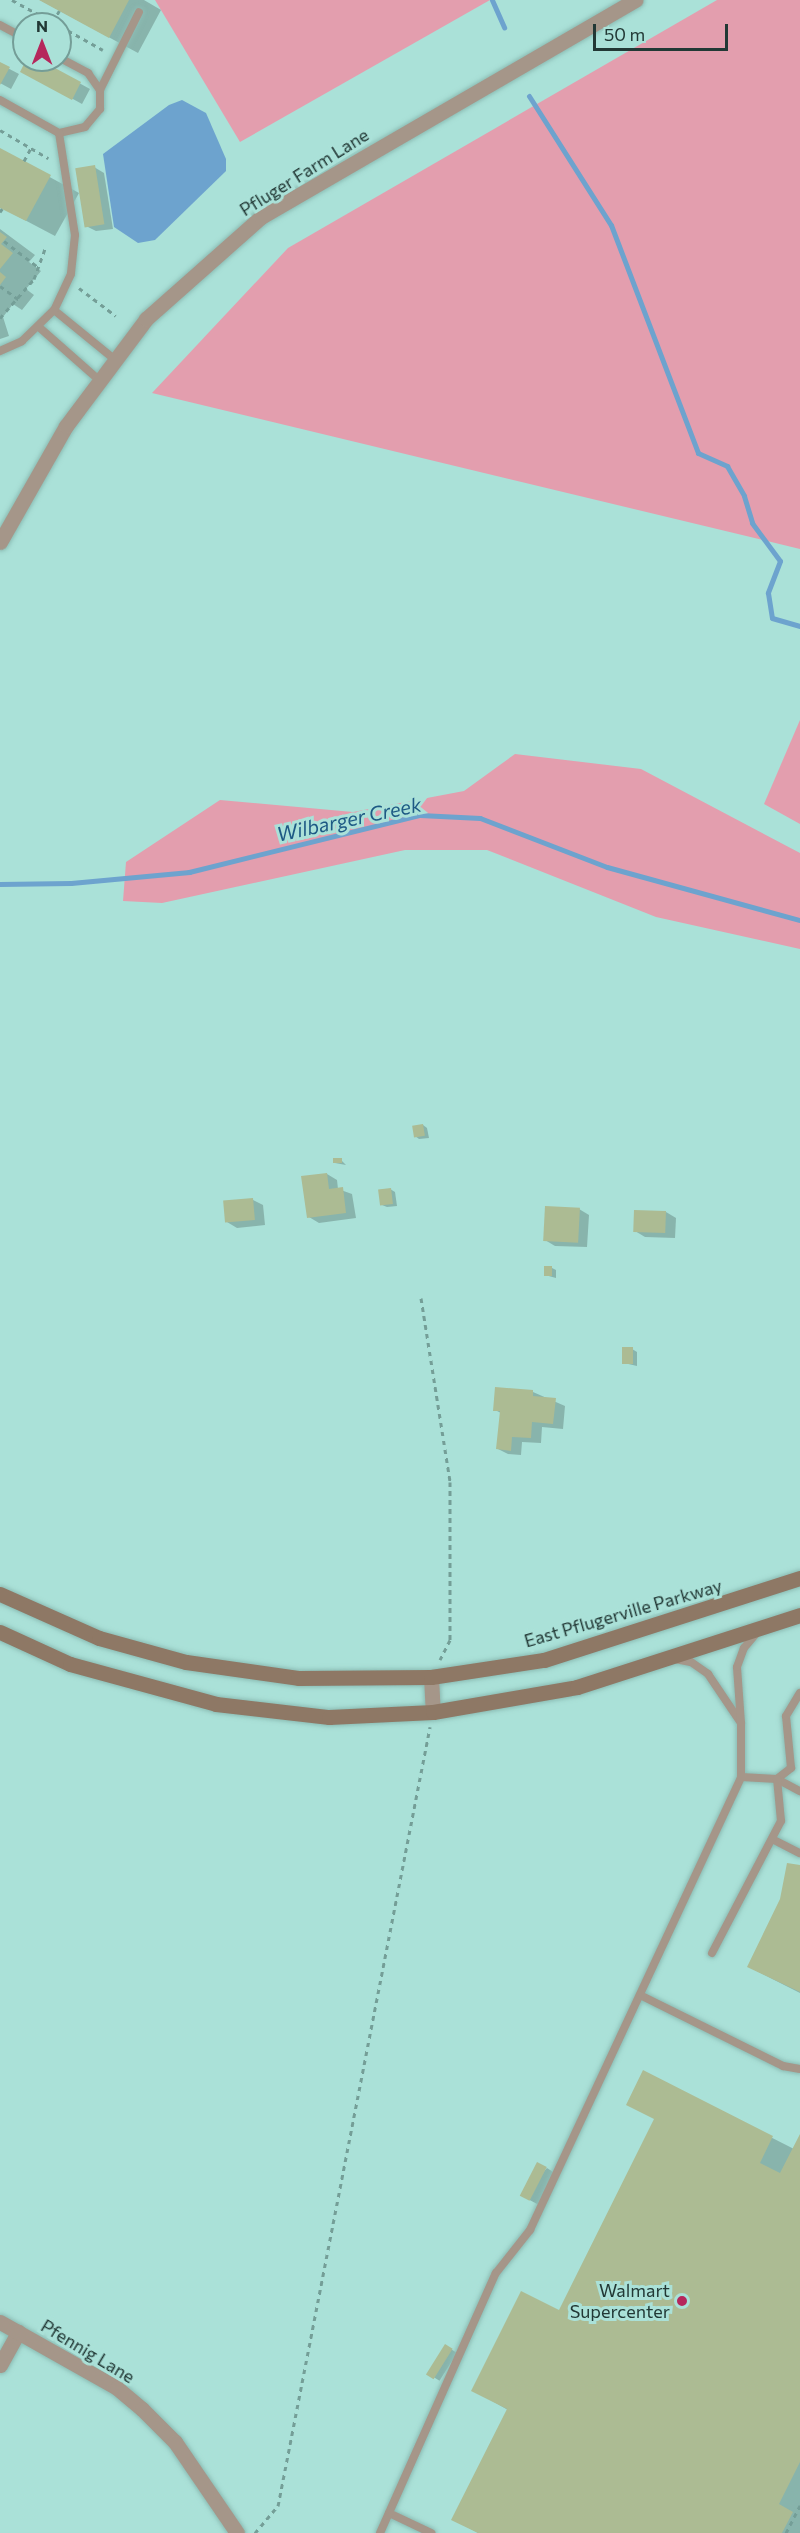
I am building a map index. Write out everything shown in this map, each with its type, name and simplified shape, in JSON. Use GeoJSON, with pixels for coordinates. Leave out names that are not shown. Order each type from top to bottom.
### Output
{"type":"FeatureCollection","features":[{"type":"Feature","properties":{"kind":"main road","name":"East Pflugerville Parkway"},"geometry":{"type":"LineString","coordinates":[[0,1594],[99,1638],[186,1662],[298,1678],[431,1677],[544,1660],[800,1578]]}},
{"type":"Feature","properties":{"kind":"main road"},"geometry":{"type":"LineString","coordinates":[[0,1632],[70,1664],[216,1704],[329,1717],[434,1712],[577,1687],[800,1615]]}},
{"type":"Feature","properties":{"kind":"street","name":"Pfluger Farm Lane"},"geometry":{"type":"LineString","coordinates":[[0,542],[66,426],[114,358],[146,319],[261,217],[636,0]]}},
{"type":"Feature","properties":{"kind":"street"},"geometry":{"type":"LineString","coordinates":[[431,1677],[434,1712]]}},
{"type":"Feature","properties":{"kind":"street","name":"Pfennig Lane"},"geometry":{"type":"LineString","coordinates":[[0,2322],[117,2388],[142,2409],[175,2442],[237,2533]]}},
{"type":"Feature","properties":{"kind":"street"},"geometry":{"type":"LineString","coordinates":[[0,2365],[18,2332]]}},
{"type":"Feature","properties":{"kind":"lane"},"geometry":{"type":"LineString","coordinates":[[0,100],[59,133],[85,127],[100,108],[100,90],[139,12]]}},
{"type":"Feature","properties":{"kind":"lane"},"geometry":{"type":"LineString","coordinates":[[72,64],[88,73],[100,90]]}},
{"type":"Feature","properties":{"kind":"lane"},"geometry":{"type":"LineString","coordinates":[[0,351],[40,328],[54,310],[70,274],[75,235],[59,133]]}},
{"type":"Feature","properties":{"kind":"lane"},"geometry":{"type":"LineString","coordinates":[[54,310],[114,358]]}},
{"type":"Feature","properties":{"kind":"lane"},"geometry":{"type":"LineString","coordinates":[[40,328],[99,380]]}},
{"type":"Feature","properties":{"kind":"lane"},"geometry":{"type":"LineString","coordinates":[[380,2533],[496,2273],[530,2230],[741,1778],[741,1723],[737,1666],[744,1648],[761,1628]]}},
{"type":"Feature","properties":{"kind":"lane"},"geometry":{"type":"LineString","coordinates":[[668,1658],[691,1662],[708,1674],[741,1723]]}},
{"type":"Feature","properties":{"kind":"lane"},"geometry":{"type":"LineString","coordinates":[[777,1779],[791,1768],[786,1716],[800,1693]]}},
{"type":"Feature","properties":{"kind":"lane"},"geometry":{"type":"LineString","coordinates":[[741,1778],[777,1779],[800,1791]]}},
{"type":"Feature","properties":{"kind":"lane"},"geometry":{"type":"LineString","coordinates":[[712,1953],[781,1821],[777,1779]]}},
{"type":"Feature","properties":{"kind":"lane"},"geometry":{"type":"LineString","coordinates":[[772,1839],[800,1853]]}},
{"type":"Feature","properties":{"kind":"lane"},"geometry":{"type":"LineString","coordinates":[[640,1995],[783,2066],[800,2069]]}},
{"type":"Feature","properties":{"kind":"lane"},"geometry":{"type":"LineString","coordinates":[[389,2513],[431,2533]]}},
{"type":"Feature","properties":{"kind":"path"},"geometry":{"type":"LineString","coordinates":[[12,0],[34,12]]}},
{"type":"Feature","properties":{"kind":"path"},"geometry":{"type":"LineString","coordinates":[[72,33],[103,50]]}},
{"type":"Feature","properties":{"kind":"path"},"geometry":{"type":"LineString","coordinates":[[0,130],[48,158]]}},
{"type":"Feature","properties":{"kind":"path"},"geometry":{"type":"LineString","coordinates":[[24,161],[31,148]]}},
{"type":"Feature","properties":{"kind":"path"},"geometry":{"type":"LineString","coordinates":[[4,241],[39,267]]}},
{"type":"Feature","properties":{"kind":"path"},"geometry":{"type":"LineString","coordinates":[[0,318],[18,300],[39,267],[45,248]]}},
{"type":"Feature","properties":{"kind":"path"},"geometry":{"type":"LineString","coordinates":[[75,285],[116,316]]}},
{"type":"Feature","properties":{"kind":"path"},"geometry":{"type":"LineString","coordinates":[[0,286],[18,300]]}},
{"type":"Feature","properties":{"kind":"path"},"geometry":{"type":"LineString","coordinates":[[421,1298],[450,1482],[450,1640],[431,1677]]}},
{"type":"Feature","properties":{"kind":"path"},"geometry":{"type":"LineString","coordinates":[[255,2533],[278,2506],[434,1712]]}},
{"type":"Feature","properties":{"kind":"path"},"geometry":{"type":"LineString","coordinates":[[786,2533],[800,2505]]}},
{"type":"Feature","properties":{"kind":"shaded area"},"geometry":{"type":"Polygon","coordinates":[[[155,0],[490,0],[240,142],[155,0]]]}},
{"type":"Feature","properties":{"kind":"shaded area"},"geometry":{"type":"Polygon","coordinates":[[[717,0],[800,0],[800,549],[152,393],[288,248],[717,0]]]}},
{"type":"Feature","properties":{"kind":"shaded area"},"geometry":{"type":"Polygon","coordinates":[[[800,720],[800,824],[764,804],[800,720]]]}},
{"type":"Feature","properties":{"kind":"shaded area"},"geometry":{"type":"Polygon","coordinates":[[[515,754],[641,769],[800,853],[800,949],[656,917],[487,850],[405,850],[162,903],[123,901],[126,862],[220,800],[353,812],[464,791],[515,754]]]}},
{"type":"Feature","properties":{"kind":"water"},"geometry":{"type":"Polygon","coordinates":[[[182,100],[206,113],[226,159],[226,171],[155,240],[138,243],[114,227],[103,154],[169,105],[182,100]]]}},
{"type":"Feature","properties":{"kind":"building"},"geometry":{"type":"Polygon","coordinates":[[[39,0],[129,0],[109,38],[72,18],[72,12],[61,12],[39,0]]]}},
{"type":"Feature","properties":{"kind":"building"},"geometry":{"type":"Polygon","coordinates":[[[0,62],[10,67],[0,85],[0,62]]]}},
{"type":"Feature","properties":{"kind":"building"},"geometry":{"type":"Polygon","coordinates":[[[20,72],[62,72],[81,82],[72,100],[20,72]]]}},
{"type":"Feature","properties":{"kind":"building"},"geometry":{"type":"Polygon","coordinates":[[[0,148],[51,175],[26,221],[0,208],[0,148]]]}},
{"type":"Feature","properties":{"kind":"building"},"geometry":{"type":"Polygon","coordinates":[[[95,165],[104,224],[85,227],[75,168],[95,165]]]}},
{"type":"Feature","properties":{"kind":"building"},"geometry":{"type":"Polygon","coordinates":[[[0,232],[7,237],[1,244],[13,253],[0,269],[0,232]]]}},
{"type":"Feature","properties":{"kind":"building"},"geometry":{"type":"Polygon","coordinates":[[[0,272],[6,277],[0,285],[0,272]]]}},
{"type":"Feature","properties":{"kind":"building"},"geometry":{"type":"Polygon","coordinates":[[[423,1124],[425,1136],[414,1138],[412,1126],[423,1124]]]}},
{"type":"Feature","properties":{"kind":"building"},"geometry":{"type":"Polygon","coordinates":[[[333,1158],[342,1158],[342,1163],[333,1163],[333,1158]]]}},
{"type":"Feature","properties":{"kind":"building"},"geometry":{"type":"Polygon","coordinates":[[[327,1173],[329,1189],[343,1187],[346,1213],[307,1218],[301,1176],[327,1173]]]}},
{"type":"Feature","properties":{"kind":"building"},"geometry":{"type":"Polygon","coordinates":[[[391,1188],[393,1204],[380,1205],[378,1190],[391,1188]]]}},
{"type":"Feature","properties":{"kind":"building"},"geometry":{"type":"Polygon","coordinates":[[[253,1198],[255,1220],[225,1223],[223,1201],[253,1198]]]}},
{"type":"Feature","properties":{"kind":"building"},"geometry":{"type":"Polygon","coordinates":[[[545,1206],[580,1208],[578,1243],[543,1241],[545,1206]]]}},
{"type":"Feature","properties":{"kind":"building"},"geometry":{"type":"Polygon","coordinates":[[[634,1210],[666,1211],[665,1233],[633,1232],[634,1210]]]}},
{"type":"Feature","properties":{"kind":"building"},"geometry":{"type":"Polygon","coordinates":[[[544,1266],[552,1266],[552,1276],[544,1276],[544,1266]]]}},
{"type":"Feature","properties":{"kind":"building"},"geometry":{"type":"Polygon","coordinates":[[[622,1347],[633,1347],[633,1364],[622,1364],[622,1347]]]}},
{"type":"Feature","properties":{"kind":"building"},"geometry":{"type":"Polygon","coordinates":[[[495,1387],[533,1390],[533,1396],[556,1398],[553,1424],[532,1422],[531,1438],[512,1437],[511,1451],[496,1449],[500,1411],[493,1411],[495,1387]]]}},
{"type":"Feature","properties":{"kind":"building"},"geometry":{"type":"Polygon","coordinates":[[[787,1863],[800,1865],[800,1992],[747,1967],[780,1899],[787,1863]]]}},
{"type":"Feature","properties":{"kind":"building","name":"Walmart Supercenter"},"geometry":{"type":"Polygon","coordinates":[[[643,2070],[773,2136],[760,2163],[780,2173],[800,2134],[800,2462],[779,2504],[793,2512],[782,2533],[478,2533],[451,2520],[507,2409],[471,2391],[521,2291],[559,2310],[654,2119],[626,2105],[643,2070]]]}},
{"type":"Feature","properties":{"kind":"building"},"geometry":{"type":"Polygon","coordinates":[[[537,2162],[547,2167],[530,2201],[520,2196],[537,2162]]]}},
{"type":"Feature","properties":{"kind":"building"},"geometry":{"type":"Polygon","coordinates":[[[445,2344],[453,2349],[434,2379],[426,2375],[445,2344]]]}},
{"type":"Feature","properties":{"kind":"waterway"},"geometry":{"type":"LineString","coordinates":[[492,0],[504,27]]}},
{"type":"Feature","properties":{"kind":"waterway"},"geometry":{"type":"LineString","coordinates":[[529,96],[611,225],[698,453],[727,466],[744,496],[752,523],[780,561],[768,593],[772,618],[800,626]]}},
{"type":"Feature","properties":{"kind":"waterway","name":"Wilbarger Creek"},"geometry":{"type":"LineString","coordinates":[[0,884],[71,883],[189,872],[420,815],[480,818],[607,867],[800,920]]}},
{"type":"Feature","properties":{"kind":"place","name":"Walmart Supercenter"},"geometry":{"type":"Point","coordinates":[682,2301]}}]}
